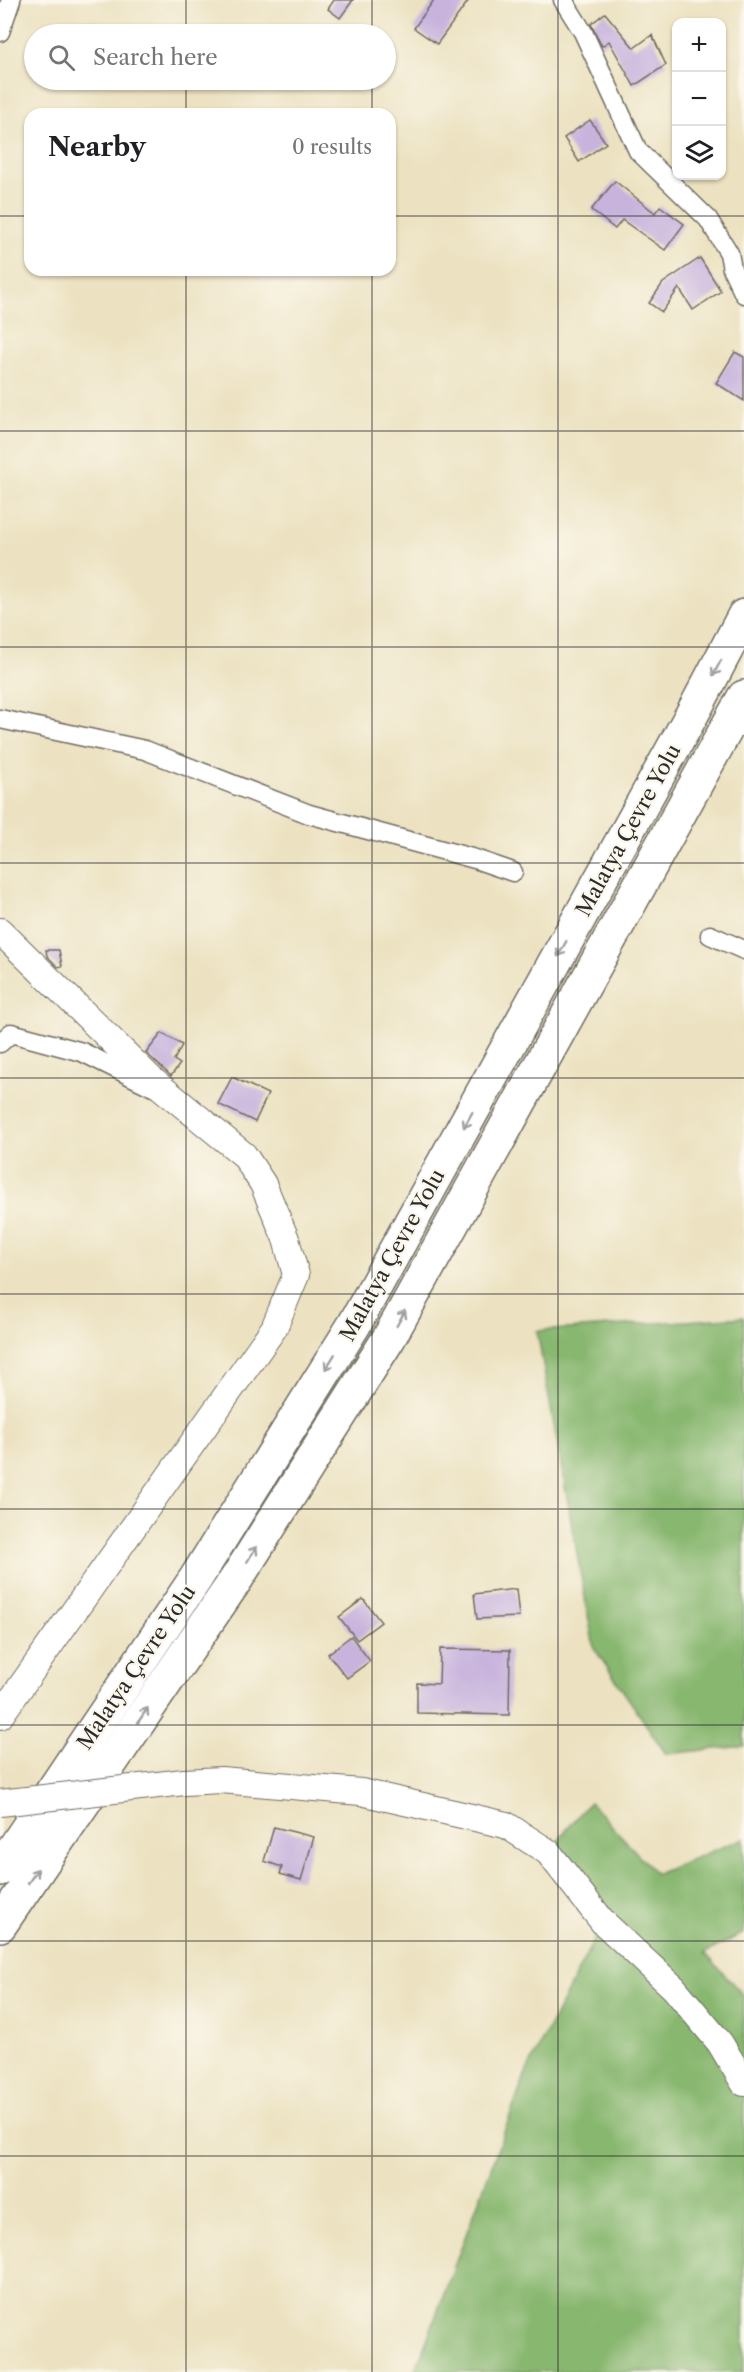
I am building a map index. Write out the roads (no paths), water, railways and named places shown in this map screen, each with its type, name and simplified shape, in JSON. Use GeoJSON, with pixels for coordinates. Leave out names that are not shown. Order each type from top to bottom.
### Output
{"type":"FeatureCollection","features":[{"type":"Feature","properties":{"kind":"highway","name":"Malatya Çevre Yolu"},"geometry":{"type":"LineString","coordinates":[[0,1869],[196,1578],[354,1325],[696,707],[744,616]]}},
{"type":"Feature","properties":{"kind":"highway","name":"Malatya Çevre Yolu"},"geometry":{"type":"LineString","coordinates":[[0,1925],[237,1578],[389,1338],[744,697]]}},
{"type":"Feature","properties":{"kind":"street"},"geometry":{"type":"LineString","coordinates":[[0,32],[11,0]]}},
{"type":"Feature","properties":{"kind":"street"},"geometry":{"type":"LineString","coordinates":[[563,0],[583,32],[638,151],[708,219],[729,253],[732,269],[744,294]]}},
{"type":"Feature","properties":{"kind":"street"},"geometry":{"type":"LineString","coordinates":[[0,719],[145,750],[309,814],[475,859],[513,872]]}},
{"type":"Feature","properties":{"kind":"street"},"geometry":{"type":"LineString","coordinates":[[0,931],[64,996],[168,1094],[244,1155],[263,1184],[286,1239],[296,1275],[274,1328],[0,1716]]}},
{"type":"Feature","properties":{"kind":"street"},"geometry":{"type":"LineString","coordinates":[[710,935],[744,950]]}},
{"type":"Feature","properties":{"kind":"street"},"geometry":{"type":"LineString","coordinates":[[0,1043],[11,1033],[82,1052],[168,1094]]}},
{"type":"Feature","properties":{"kind":"street"},"geometry":{"type":"LineString","coordinates":[[0,1803],[184,1782],[221,1780],[361,1792],[506,1825],[548,1851],[603,1922],[674,1988],[720,2043],[744,2083]]}}]}
